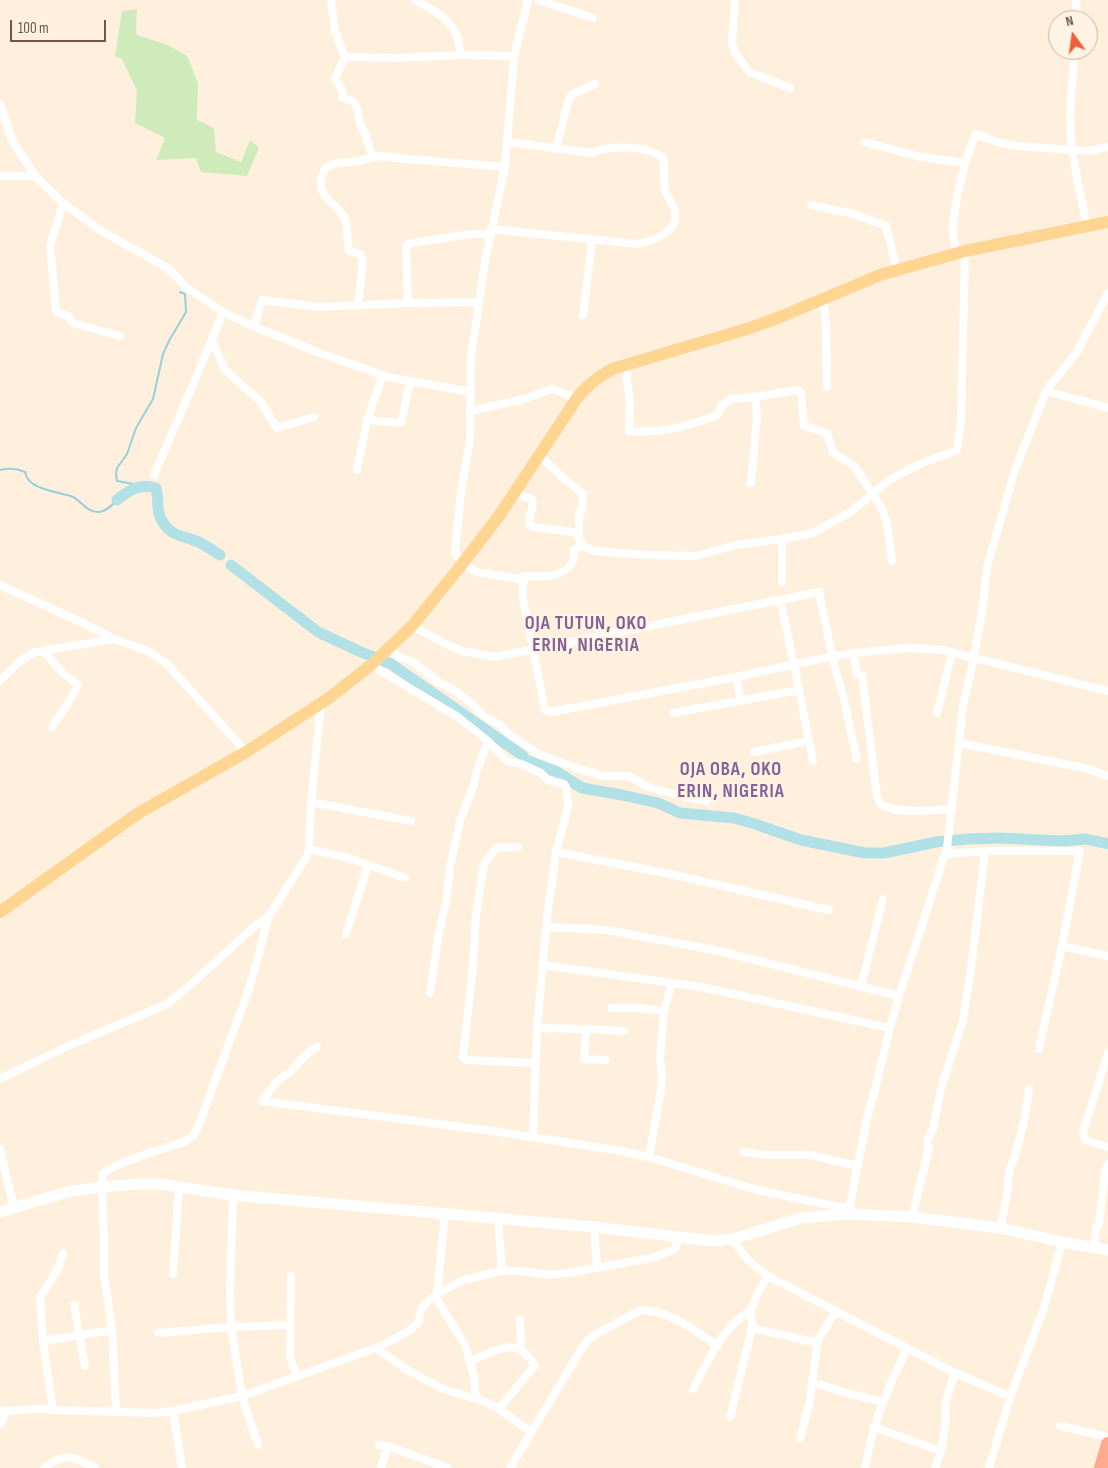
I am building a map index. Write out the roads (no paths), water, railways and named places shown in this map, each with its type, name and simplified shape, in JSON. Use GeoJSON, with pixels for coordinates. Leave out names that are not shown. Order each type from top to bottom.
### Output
{"type":"FeatureCollection","features":[{"type":"Feature","properties":{"kind":"highway"},"geometry":{"type":"LineString","coordinates":[[1101,1468],[1108,1444]]}},
{"type":"Feature","properties":{"kind":"main road"},"geometry":{"type":"LineString","coordinates":[[0,912],[138,814],[246,752],[321,702],[373,664],[412,626],[499,516],[577,398],[595,378],[627,364],[750,328],[880,274],[960,252],[1108,222]]}},
{"type":"Feature","properties":{"kind":"street"},"geometry":{"type":"LineString","coordinates":[[331,0],[335,31],[345,57],[335,79],[343,92],[342,97],[354,102],[357,108],[361,127],[373,158]]}},
{"type":"Feature","properties":{"kind":"street"},"geometry":{"type":"LineString","coordinates":[[415,0],[449,23],[456,33],[461,55]]}},
{"type":"Feature","properties":{"kind":"street"},"geometry":{"type":"LineString","coordinates":[[528,0],[514,56],[505,167],[491,231],[471,357],[470,439],[461,491],[456,534],[456,553],[458,558],[477,572],[520,579],[524,582],[522,594],[546,710],[551,712],[736,677],[833,656],[908,648],[943,650],[1108,691]]}},
{"type":"Feature","properties":{"kind":"street"},"geometry":{"type":"LineString","coordinates":[[538,0],[593,18]]}},
{"type":"Feature","properties":{"kind":"street"},"geometry":{"type":"LineString","coordinates":[[735,0],[732,42],[736,54],[749,72],[790,88]]}},
{"type":"Feature","properties":{"kind":"street"},"geometry":{"type":"LineString","coordinates":[[345,57],[514,56]]}},
{"type":"Feature","properties":{"kind":"street"},"geometry":{"type":"LineString","coordinates":[[1074,60],[1071,90],[1072,150],[1087,226]]}},
{"type":"Feature","properties":{"kind":"street"},"geometry":{"type":"LineString","coordinates":[[556,149],[569,99],[574,94],[595,84]]}},
{"type":"Feature","properties":{"kind":"street"},"geometry":{"type":"LineString","coordinates":[[0,104],[12,140],[35,176],[63,203],[104,232],[168,268],[187,288],[223,312],[325,355],[383,375],[471,392]]}},
{"type":"Feature","properties":{"kind":"street"},"geometry":{"type":"LineString","coordinates":[[539,455],[583,494],[582,511],[579,512],[579,539],[582,546],[595,551],[696,556],[736,545],[813,533],[852,510],[889,480],[920,464],[955,451],[958,446],[961,423],[960,252],[953,231],[965,163],[975,134],[1016,146],[1095,151],[1098,148],[1108,147]]}},
{"type":"Feature","properties":{"kind":"street"},"geometry":{"type":"LineString","coordinates":[[408,303],[406,245],[412,243],[491,231],[637,244],[659,238],[673,224],[674,210],[665,190],[663,158],[659,155],[628,148],[600,150],[591,154],[508,142]]}},
{"type":"Feature","properties":{"kind":"street"},"geometry":{"type":"LineString","coordinates":[[864,142],[921,157],[965,163]]}},
{"type":"Feature","properties":{"kind":"street"},"geometry":{"type":"LineString","coordinates":[[358,306],[364,260],[360,254],[349,251],[344,217],[321,189],[320,181],[327,166],[386,155],[395,158],[505,167]]}},
{"type":"Feature","properties":{"kind":"street"},"geometry":{"type":"LineString","coordinates":[[0,176],[35,176]]}},
{"type":"Feature","properties":{"kind":"street"},"geometry":{"type":"LineString","coordinates":[[63,203],[50,246],[57,312],[70,318],[74,323],[120,336]]}},
{"type":"Feature","properties":{"kind":"street"},"geometry":{"type":"LineString","coordinates":[[811,205],[854,214],[886,226],[897,270]]}},
{"type":"Feature","properties":{"kind":"street"},"geometry":{"type":"LineString","coordinates":[[583,315],[592,240]]}},
{"type":"Feature","properties":{"kind":"street"},"geometry":{"type":"LineString","coordinates":[[848,1211],[868,1114],[890,1028],[946,851],[963,706],[982,612],[987,566],[1015,470],[1046,391],[1077,352],[1108,293]]}},
{"type":"Feature","properties":{"kind":"street"},"geometry":{"type":"LineString","coordinates":[[823,299],[826,326],[827,387]]}},
{"type":"Feature","properties":{"kind":"street"},"geometry":{"type":"LineString","coordinates":[[254,326],[262,300],[318,307],[479,302]]}},
{"type":"Feature","properties":{"kind":"street"},"geometry":{"type":"LineString","coordinates":[[154,474],[223,312]]}},
{"type":"Feature","properties":{"kind":"street"},"geometry":{"type":"LineString","coordinates":[[212,340],[225,370],[260,402],[277,428],[314,416]]}},
{"type":"Feature","properties":{"kind":"street"},"geometry":{"type":"LineString","coordinates":[[627,364],[630,400],[629,431],[679,428],[718,415],[721,406],[730,399],[797,390],[801,392],[804,426],[826,432],[833,452],[855,467],[881,507],[887,523],[892,561]]}},
{"type":"Feature","properties":{"kind":"street"},"geometry":{"type":"LineString","coordinates":[[357,470],[367,420],[383,375]]}},
{"type":"Feature","properties":{"kind":"street"},"geometry":{"type":"LineString","coordinates":[[367,420],[401,423],[410,380]]}},
{"type":"Feature","properties":{"kind":"street"},"geometry":{"type":"LineString","coordinates":[[470,411],[524,399],[552,389],[577,398]]}},
{"type":"Feature","properties":{"kind":"street"},"geometry":{"type":"LineString","coordinates":[[1046,391],[1108,408]]}},
{"type":"Feature","properties":{"kind":"street"},"geometry":{"type":"LineString","coordinates":[[751,483],[757,417],[755,397]]}},
{"type":"Feature","properties":{"kind":"street"},"geometry":{"type":"LineString","coordinates":[[514,493],[532,499],[530,525],[579,533]]}},
{"type":"Feature","properties":{"kind":"street"},"geometry":{"type":"LineString","coordinates":[[782,539],[782,582]]}},
{"type":"Feature","properties":{"kind":"street"},"geometry":{"type":"LineString","coordinates":[[520,579],[522,576],[547,577],[566,570],[574,560],[574,550],[582,545]]}},
{"type":"Feature","properties":{"kind":"street"},"geometry":{"type":"LineString","coordinates":[[0,585],[114,639],[148,651],[166,663],[246,752]]}},
{"type":"Feature","properties":{"kind":"street"},"geometry":{"type":"LineString","coordinates":[[412,626],[462,651],[495,657],[819,592],[857,759]]}},
{"type":"Feature","properties":{"kind":"street"},"geometry":{"type":"LineString","coordinates":[[780,600],[812,761]]}},
{"type":"Feature","properties":{"kind":"street"},"geometry":{"type":"LineString","coordinates":[[0,681],[27,656],[35,652],[114,639]]}},
{"type":"Feature","properties":{"kind":"street"},"geometry":{"type":"LineString","coordinates":[[390,648],[399,657],[413,662],[437,681],[472,704],[484,716],[500,725],[509,734],[539,754],[603,776],[627,776],[647,787],[707,801]]}},
{"type":"Feature","properties":{"kind":"street"},"geometry":{"type":"LineString","coordinates":[[43,651],[63,673],[78,685],[72,699],[52,727]]}},
{"type":"Feature","properties":{"kind":"street"},"geometry":{"type":"LineString","coordinates":[[852,653],[857,674],[862,675],[877,796],[881,804],[892,810],[901,811],[952,809]]}},
{"type":"Feature","properties":{"kind":"street"},"geometry":{"type":"LineString","coordinates":[[937,713],[952,653]]}},
{"type":"Feature","properties":{"kind":"street"},"geometry":{"type":"LineString","coordinates":[[373,664],[458,717],[488,741],[507,761],[521,764],[541,773],[548,780],[565,785],[567,788],[568,807],[556,852],[546,927],[537,1028],[533,1137]]}},
{"type":"Feature","properties":{"kind":"street"},"geometry":{"type":"LineString","coordinates":[[736,677],[741,701]]}},
{"type":"Feature","properties":{"kind":"street"},"geometry":{"type":"LineString","coordinates":[[673,714],[799,690]]}},
{"type":"Feature","properties":{"kind":"street"},"geometry":{"type":"LineString","coordinates":[[116,1411],[112,1330],[104,1274],[102,1175],[104,1172],[123,1163],[183,1142],[192,1137],[198,1127],[249,989],[269,916],[307,856],[321,702]]}},
{"type":"Feature","properties":{"kind":"street"},"geometry":{"type":"LineString","coordinates":[[430,993],[438,938],[446,902],[450,867],[460,821],[488,741]]}},
{"type":"Feature","properties":{"kind":"street"},"geometry":{"type":"LineString","coordinates":[[754,752],[808,741]]}},
{"type":"Feature","properties":{"kind":"street"},"geometry":{"type":"LineString","coordinates":[[959,743],[1085,768],[1108,776]]}},
{"type":"Feature","properties":{"kind":"street"},"geometry":{"type":"LineString","coordinates":[[311,802],[411,821]]}},
{"type":"Feature","properties":{"kind":"street"},"geometry":{"type":"LineString","coordinates":[[518,847],[497,848],[484,864],[476,914],[473,966],[463,1057],[466,1060],[535,1063]]}},
{"type":"Feature","properties":{"kind":"street"},"geometry":{"type":"LineString","coordinates":[[309,849],[349,858],[405,878]]}},
{"type":"Feature","properties":{"kind":"street"},"geometry":{"type":"LineString","coordinates":[[946,851],[1080,851],[1062,946],[1039,1049]]}},
{"type":"Feature","properties":{"kind":"street"},"geometry":{"type":"LineString","coordinates":[[912,1217],[929,1148],[927,1146],[928,1139],[933,1128],[942,1085],[963,1020],[985,851]]}},
{"type":"Feature","properties":{"kind":"street"},"geometry":{"type":"LineString","coordinates":[[556,852],[670,874],[829,910]]}},
{"type":"Feature","properties":{"kind":"street"},"geometry":{"type":"LineString","coordinates":[[346,934],[368,865]]}},
{"type":"Feature","properties":{"kind":"street"},"geometry":{"type":"LineString","coordinates":[[861,986],[883,899]]}},
{"type":"Feature","properties":{"kind":"street"},"geometry":{"type":"LineString","coordinates":[[0,1079],[66,1046],[167,1004],[269,916]]}},
{"type":"Feature","properties":{"kind":"street"},"geometry":{"type":"LineString","coordinates":[[546,927],[607,930],[719,951],[899,996]]}},
{"type":"Feature","properties":{"kind":"street"},"geometry":{"type":"LineString","coordinates":[[1062,946],[1108,956]]}},
{"type":"Feature","properties":{"kind":"street"},"geometry":{"type":"LineString","coordinates":[[543,965],[701,987],[890,1028]]}},
{"type":"Feature","properties":{"kind":"street"},"geometry":{"type":"LineString","coordinates":[[649,1157],[662,1076],[660,1058],[664,1011],[672,983]]}},
{"type":"Feature","properties":{"kind":"street"},"geometry":{"type":"LineString","coordinates":[[611,1008],[638,1008],[664,1011]]}},
{"type":"Feature","properties":{"kind":"street"},"geometry":{"type":"LineString","coordinates":[[537,1028],[624,1032]]}},
{"type":"Feature","properties":{"kind":"street"},"geometry":{"type":"LineString","coordinates":[[586,1029],[584,1059],[606,1060]]}},
{"type":"Feature","properties":{"kind":"street"},"geometry":{"type":"LineString","coordinates":[[317,1047],[297,1063],[289,1073],[282,1076],[262,1101],[533,1137],[620,1151],[649,1157],[757,1190],[848,1211],[1000,1228],[1108,1250]]}},
{"type":"Feature","properties":{"kind":"street"},"geometry":{"type":"LineString","coordinates":[[1108,1053],[1084,1132],[1085,1140],[1108,1147]]}},
{"type":"Feature","properties":{"kind":"street"},"geometry":{"type":"LineString","coordinates":[[1000,1228],[1008,1190],[1010,1167],[1024,1122],[1029,1089]]}},
{"type":"Feature","properties":{"kind":"street"},"geometry":{"type":"LineString","coordinates":[[0,1149],[14,1208]]}},
{"type":"Feature","properties":{"kind":"street"},"geometry":{"type":"LineString","coordinates":[[744,1152],[764,1155],[810,1155],[857,1166]]}},
{"type":"Feature","properties":{"kind":"street"},"geometry":{"type":"LineString","coordinates":[[1094,1248],[1096,1228],[1099,1224],[1105,1172],[1108,1164]]}},
{"type":"Feature","properties":{"kind":"street"},"geometry":{"type":"LineString","coordinates":[[0,1212],[67,1192],[103,1186],[160,1184],[233,1195],[594,1227],[713,1241],[734,1239],[801,1218],[848,1211]]}},
{"type":"Feature","properties":{"kind":"street"},"geometry":{"type":"LineString","coordinates":[[173,1274],[179,1187]]}},
{"type":"Feature","properties":{"kind":"street"},"geometry":{"type":"LineString","coordinates":[[233,1195],[231,1327],[242,1396],[258,1445]]}},
{"type":"Feature","properties":{"kind":"street"},"geometry":{"type":"LineString","coordinates":[[445,1214],[436,1295],[465,1345],[474,1377],[476,1398]]}},
{"type":"Feature","properties":{"kind":"street"},"geometry":{"type":"LineString","coordinates":[[498,1219],[502,1271]]}},
{"type":"Feature","properties":{"kind":"street"},"geometry":{"type":"LineString","coordinates":[[1099,1224],[1108,1224]]}},
{"type":"Feature","properties":{"kind":"street"},"geometry":{"type":"LineString","coordinates":[[594,1227],[597,1268]]}},
{"type":"Feature","properties":{"kind":"street"},"geometry":{"type":"LineString","coordinates":[[0,1424],[3,1411],[42,1408],[53,1410],[155,1413],[242,1396],[376,1348],[409,1331],[419,1322],[419,1311],[422,1306],[436,1295],[463,1280],[502,1271],[521,1271],[549,1275],[651,1258],[675,1248],[680,1237]]}},
{"type":"Feature","properties":{"kind":"street"},"geometry":{"type":"LineString","coordinates":[[734,1239],[746,1258],[768,1276],[907,1349],[1010,1397]]}},
{"type":"Feature","properties":{"kind":"street"},"geometry":{"type":"LineString","coordinates":[[989,1468],[1010,1397],[1044,1308],[1062,1242]]}},
{"type":"Feature","properties":{"kind":"street"},"geometry":{"type":"LineString","coordinates":[[53,1410],[43,1341],[40,1297],[58,1269],[62,1253]]}},
{"type":"Feature","properties":{"kind":"street"},"geometry":{"type":"LineString","coordinates":[[291,1276],[290,1359],[297,1377]]}},
{"type":"Feature","properties":{"kind":"street"},"geometry":{"type":"LineString","coordinates":[[730,1417],[752,1328],[752,1311],[758,1292],[768,1276]]}},
{"type":"Feature","properties":{"kind":"street"},"geometry":{"type":"LineString","coordinates":[[74,1305],[85,1366]]}},
{"type":"Feature","properties":{"kind":"street"},"geometry":{"type":"LineString","coordinates":[[510,1468],[585,1343],[590,1338],[641,1310],[648,1310],[671,1316],[718,1346]]}},
{"type":"Feature","properties":{"kind":"street"},"geometry":{"type":"LineString","coordinates":[[693,1389],[733,1323],[742,1315],[752,1311]]}},
{"type":"Feature","properties":{"kind":"street"},"geometry":{"type":"LineString","coordinates":[[800,1439],[810,1401],[818,1343],[836,1311]]}},
{"type":"Feature","properties":{"kind":"street"},"geometry":{"type":"LineString","coordinates":[[520,1318],[521,1350]]}},
{"type":"Feature","properties":{"kind":"street"},"geometry":{"type":"LineString","coordinates":[[159,1333],[231,1327],[290,1326]]}},
{"type":"Feature","properties":{"kind":"street"},"geometry":{"type":"LineString","coordinates":[[752,1328],[818,1343]]}},
{"type":"Feature","properties":{"kind":"street"},"geometry":{"type":"LineString","coordinates":[[43,1341],[112,1330]]}},
{"type":"Feature","properties":{"kind":"street"},"geometry":{"type":"LineString","coordinates":[[470,1362],[493,1351],[515,1347],[521,1350],[535,1365],[498,1408]]}},
{"type":"Feature","properties":{"kind":"street"},"geometry":{"type":"LineString","coordinates":[[376,1348],[406,1370],[443,1389],[476,1398],[498,1408],[532,1432]]}},
{"type":"Feature","properties":{"kind":"street"},"geometry":{"type":"LineString","coordinates":[[865,1468],[874,1427],[891,1382],[907,1349]]}},
{"type":"Feature","properties":{"kind":"street"},"geometry":{"type":"LineString","coordinates":[[935,1468],[941,1450],[946,1420],[945,1405],[955,1372]]}},
{"type":"Feature","properties":{"kind":"street"},"geometry":{"type":"LineString","coordinates":[[812,1382],[883,1402]]}},
{"type":"Feature","properties":{"kind":"street"},"geometry":{"type":"LineString","coordinates":[[173,1411],[182,1468]]}},
{"type":"Feature","properties":{"kind":"street"},"geometry":{"type":"LineString","coordinates":[[1060,1426],[1108,1437]]}},
{"type":"Feature","properties":{"kind":"street"},"geometry":{"type":"LineString","coordinates":[[874,1427],[941,1450]]}},
{"type":"Feature","properties":{"kind":"street"},"geometry":{"type":"LineString","coordinates":[[379,1445],[388,1446],[448,1468]]}},
{"type":"Feature","properties":{"kind":"street"},"geometry":{"type":"LineString","coordinates":[[381,1468],[388,1446]]}},
{"type":"Feature","properties":{"kind":"street"},"geometry":{"type":"LineString","coordinates":[[44,1468],[58,1459],[68,1456],[95,1468]]}},
{"type":"Feature","properties":{"kind":"waterway"},"geometry":{"type":"LineString","coordinates":[[144,486],[117,481],[117,468],[127,454],[136,428],[153,399],[163,354],[186,312],[185,294],[180,292]]}},
{"type":"Feature","properties":{"kind":"waterway"},"geometry":{"type":"LineString","coordinates":[[0,470],[12,469],[25,472],[27,478],[36,485],[71,496],[90,510],[101,512],[117,500]]}},
{"type":"Feature","properties":{"kind":"waterway"},"geometry":{"type":"LineString","coordinates":[[117,500],[135,488],[145,486],[156,488],[159,515],[164,525],[172,532],[196,541],[220,555]]}},
{"type":"Feature","properties":{"kind":"waterway"},"geometry":{"type":"LineString","coordinates":[[231,565],[318,632],[391,664],[522,755],[525,760],[557,772],[582,788],[658,803],[680,813],[734,818],[801,840],[865,853],[884,853],[936,842],[967,839],[1000,838],[1062,841],[1086,839],[1108,844]]}},
{"type":"Feature","properties":{"kind":"district","name":"OJA TUTUN, OKO ERIN, NIGERIA"},"geometry":{"type":"Point","coordinates":[586,635]}},
{"type":"Feature","properties":{"kind":"district","name":"OJA OBA, OKO ERIN, NIGERIA"},"geometry":{"type":"Point","coordinates":[731,781]}}]}
